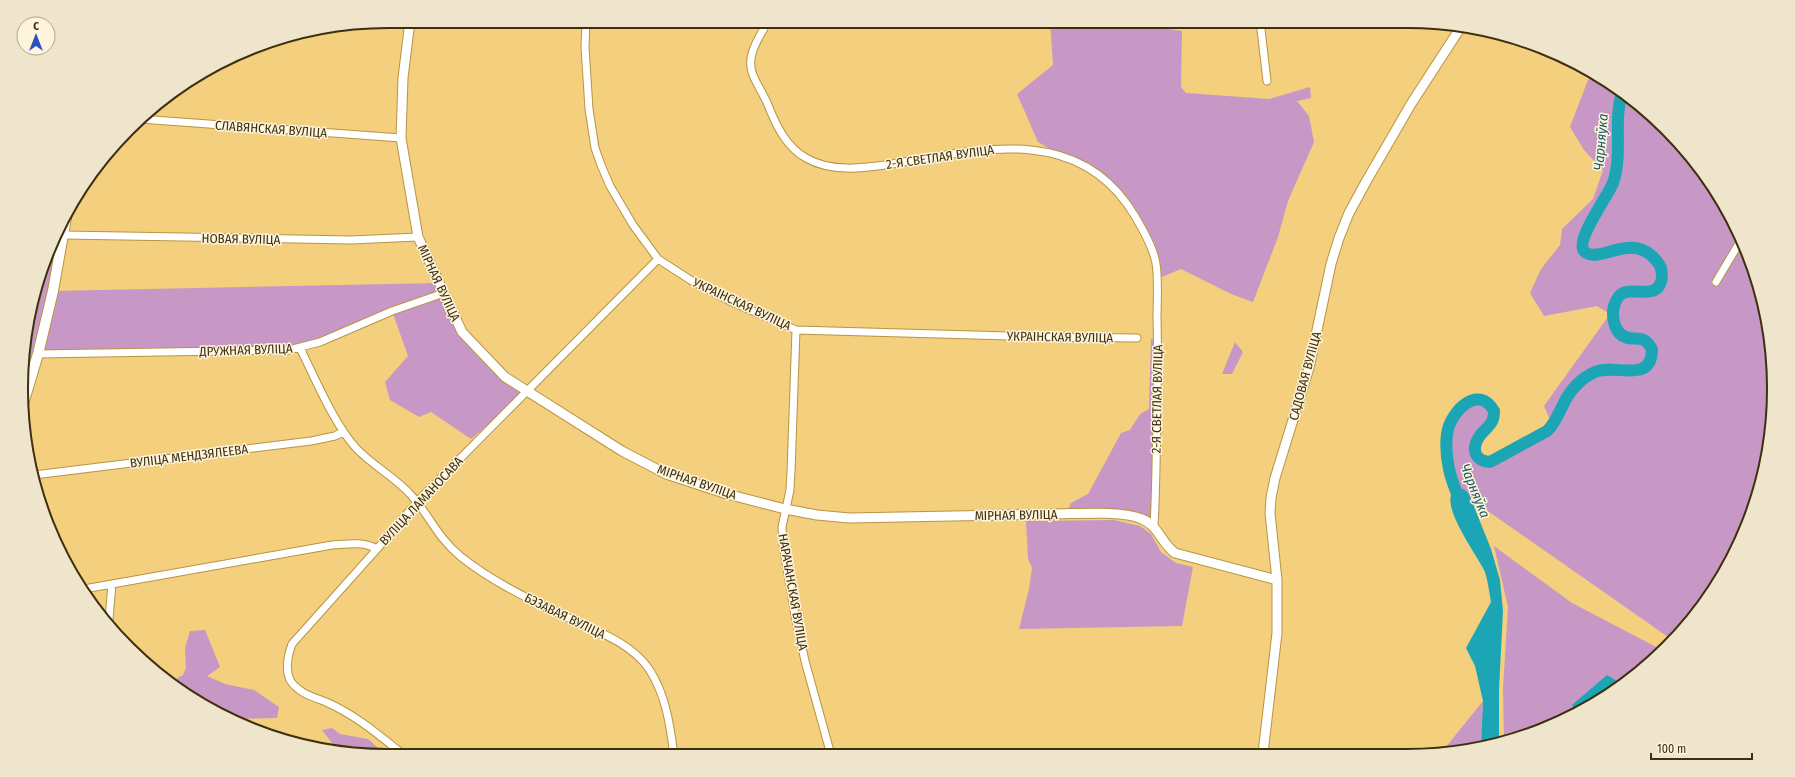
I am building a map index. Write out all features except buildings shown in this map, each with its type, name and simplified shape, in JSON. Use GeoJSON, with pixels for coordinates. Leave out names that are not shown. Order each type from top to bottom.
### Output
{"type":"FeatureCollection","features":[{"type":"Feature","properties":{"kind":"main road"},"geometry":{"type":"LineString","coordinates":[[28,385],[38,354],[58,249],[65,229]]}},
{"type":"Feature","properties":{"kind":"street","name":"МІРНАЯ ВУЛІЦА"},"geometry":{"type":"LineString","coordinates":[[408,28],[403,78],[401,138],[418,237],[462,332],[505,377],[527,391],[622,451],[666,474],[727,494],[785,509],[817,515],[849,518],[1113,515],[1140,518],[1154,526],[1170,549],[1175,553],[1277,580]]}},
{"type":"Feature","properties":{"kind":"street","name":"УКРАІНСКАЯ ВУЛІЦА"},"geometry":{"type":"LineString","coordinates":[[586,28],[587,89],[595,148],[610,186],[633,225],[658,258],[692,281],[732,302],[796,330],[1042,337],[1136,338]]}},
{"type":"Feature","properties":{"kind":"street","name":"2-Я СВЕТЛАЯ ВУЛІЦА"},"geometry":{"type":"LineString","coordinates":[[764,28],[751,55],[750,64],[752,74],[777,126],[790,145],[806,158],[839,168],[871,167],[981,150],[1027,149],[1057,153],[1084,165],[1109,183],[1127,203],[1143,231],[1156,260],[1158,339],[1154,526]]}},
{"type":"Feature","properties":{"kind":"street"},"geometry":{"type":"LineString","coordinates":[[1261,28],[1267,80]]}},
{"type":"Feature","properties":{"kind":"street","name":"САДОВАЯ ВУЛІЦА"},"geometry":{"type":"LineString","coordinates":[[1263,749],[1277,633],[1277,580],[1270,513],[1271,498],[1275,478],[1309,368],[1331,264],[1349,213],[1411,104],[1458,32]]}},
{"type":"Feature","properties":{"kind":"street","name":"СЛАВЯНСКАЯ ВУЛІЦА"},"geometry":{"type":"LineString","coordinates":[[148,120],[401,138]]}},
{"type":"Feature","properties":{"kind":"street","name":"НОВАЯ ВУЛІЦА"},"geometry":{"type":"LineString","coordinates":[[64,235],[351,240],[418,237]]}},
{"type":"Feature","properties":{"kind":"street"},"geometry":{"type":"LineString","coordinates":[[1716,282],[1738,246]]}},
{"type":"Feature","properties":{"kind":"street","name":"ВУЛІЦА ЛАМАНОСАВА"},"geometry":{"type":"LineString","coordinates":[[88,588],[332,545],[356,544],[372,546],[377,549],[417,502],[658,258]]}},
{"type":"Feature","properties":{"kind":"street","name":"ДРУЖНАЯ ВУЛІЦА"},"geometry":{"type":"LineString","coordinates":[[38,354],[278,350],[300,348],[320,342],[396,310],[444,293]]}},
{"type":"Feature","properties":{"kind":"street","name":"НАРАЧАНСКАЯ ВУЛІЦА"},"geometry":{"type":"LineString","coordinates":[[796,330],[791,477],[790,490],[782,527],[783,545],[795,615],[805,661],[829,749]]}},
{"type":"Feature","properties":{"kind":"street","name":"БЭЗАВАЯ ВУЛІЦА"},"geometry":{"type":"LineString","coordinates":[[300,348],[343,432],[356,448],[402,486],[417,502],[440,536],[450,547],[474,567],[519,594],[614,640],[639,658],[648,668],[661,693],[673,749]]}},
{"type":"Feature","properties":{"kind":"street","name":"ВУЛІЦА МЕНДЗЯЛЕЕВА"},"geometry":{"type":"LineString","coordinates":[[38,474],[311,441],[335,436],[343,432]]}},
{"type":"Feature","properties":{"kind":"street"},"geometry":{"type":"LineString","coordinates":[[377,549],[292,644],[289,652],[288,670],[290,679],[303,693],[352,715],[396,749]]}},
{"type":"Feature","properties":{"kind":"street"},"geometry":{"type":"LineString","coordinates":[[108,616],[112,584]]}},
{"type":"Feature","properties":{"kind":"shaded area"},"geometry":{"type":"Polygon","coordinates":[[[1050,28],[1160,28],[1182,31],[1181,87],[1186,93],[1269,99],[1310,87],[1311,98],[1297,101],[1309,116],[1314,142],[1288,201],[1278,237],[1253,302],[1231,294],[1181,269],[1162,277],[1143,231],[1109,183],[1038,142],[1017,94],[1053,65],[1050,28]]]}},
{"type":"Feature","properties":{"kind":"shaded area"},"geometry":{"type":"Polygon","coordinates":[[[1590,78],[1607,89],[1644,117],[1678,151],[1706,188],[1719,208],[1740,251],[1755,295],[1764,341],[1767,388],[1764,436],[1755,482],[1748,504],[1740,526],[1719,569],[1693,608],[1667,637],[1472,500],[1469,494],[1460,488],[1455,489],[1447,461],[1446,446],[1448,431],[1451,423],[1460,409],[1467,403],[1474,400],[1481,400],[1488,403],[1494,411],[1493,417],[1475,446],[1477,458],[1481,462],[1493,460],[1549,430],[1553,426],[1544,406],[1610,314],[1597,306],[1544,316],[1530,293],[1541,269],[1560,245],[1562,229],[1593,199],[1603,170],[1584,150],[1570,127],[1588,80],[1590,78]]]}},
{"type":"Feature","properties":{"kind":"shaded area"},"geometry":{"type":"Polygon","coordinates":[[[56,248],[61,249],[53,291],[439,283],[462,332],[527,391],[471,439],[431,412],[419,417],[390,400],[385,382],[408,356],[392,311],[300,348],[38,354],[28,392],[31,341],[35,318],[40,295],[56,248]]]}},
{"type":"Feature","properties":{"kind":"shaded area"},"geometry":{"type":"Polygon","coordinates":[[[1151,339],[1158,339],[1154,526],[1140,518],[1066,514],[1071,503],[1088,494],[1121,433],[1130,430],[1140,414],[1149,409],[1151,339]]]}},
{"type":"Feature","properties":{"kind":"shaded area"},"geometry":{"type":"Polygon","coordinates":[[[1235,342],[1243,352],[1232,374],[1222,374],[1235,342]]]}},
{"type":"Feature","properties":{"kind":"shaded area"},"geometry":{"type":"Polygon","coordinates":[[[1114,520],[1140,526],[1151,534],[1161,552],[1176,563],[1193,567],[1182,626],[1019,629],[1029,589],[1032,568],[1028,559],[1026,521],[1114,520]]]}},
{"type":"Feature","properties":{"kind":"shaded area"},"geometry":{"type":"Polygon","coordinates":[[[1494,546],[1572,603],[1657,647],[1626,675],[1587,701],[1544,722],[1504,736],[1503,688],[1508,607],[1494,546]]]}},
{"type":"Feature","properties":{"kind":"shaded area"},"geometry":{"type":"Polygon","coordinates":[[[205,630],[220,667],[207,676],[225,684],[254,690],[279,707],[277,718],[244,719],[208,701],[175,679],[183,675],[186,668],[185,648],[190,631],[205,630]]]}},
{"type":"Feature","properties":{"kind":"shaded area"},"geometry":{"type":"Polygon","coordinates":[[[1483,701],[1481,741],[1446,747],[1483,701]]]}},
{"type":"Feature","properties":{"kind":"shaded area"},"geometry":{"type":"Polygon","coordinates":[[[332,728],[340,734],[368,739],[379,749],[333,745],[322,730],[332,728]]]}},
{"type":"Feature","properties":{"kind":"water"},"geometry":{"type":"Polygon","coordinates":[[[1460,488],[1469,494],[1491,549],[1500,580],[1503,611],[1499,690],[1499,737],[1481,741],[1483,701],[1475,666],[1466,648],[1491,602],[1485,572],[1459,527],[1453,513],[1450,502],[1452,493],[1460,488]]]}},
{"type":"Feature","properties":{"kind":"water"},"geometry":{"type":"Polygon","coordinates":[[[1607,675],[1617,681],[1587,701],[1574,708],[1572,705],[1607,675]]]}},
{"type":"Feature","properties":{"kind":"waterway","name":"Чарняўка"},"geometry":{"type":"LineString","coordinates":[[1461,503],[1449,470],[1446,443],[1449,426],[1453,417],[1466,404],[1473,400],[1480,400],[1488,403],[1494,411],[1492,422],[1479,437],[1475,446],[1478,457],[1481,460],[1490,462],[1547,431],[1554,422],[1572,390],[1580,381],[1595,372],[1603,370],[1639,370],[1646,367],[1650,360],[1652,349],[1647,342],[1642,339],[1624,337],[1620,334],[1615,326],[1613,311],[1617,299],[1625,292],[1646,292],[1655,290],[1661,282],[1661,268],[1656,260],[1643,250],[1623,248],[1597,255],[1584,251],[1582,245],[1588,228],[1613,183],[1616,172],[1618,115],[1621,98]]}}]}
